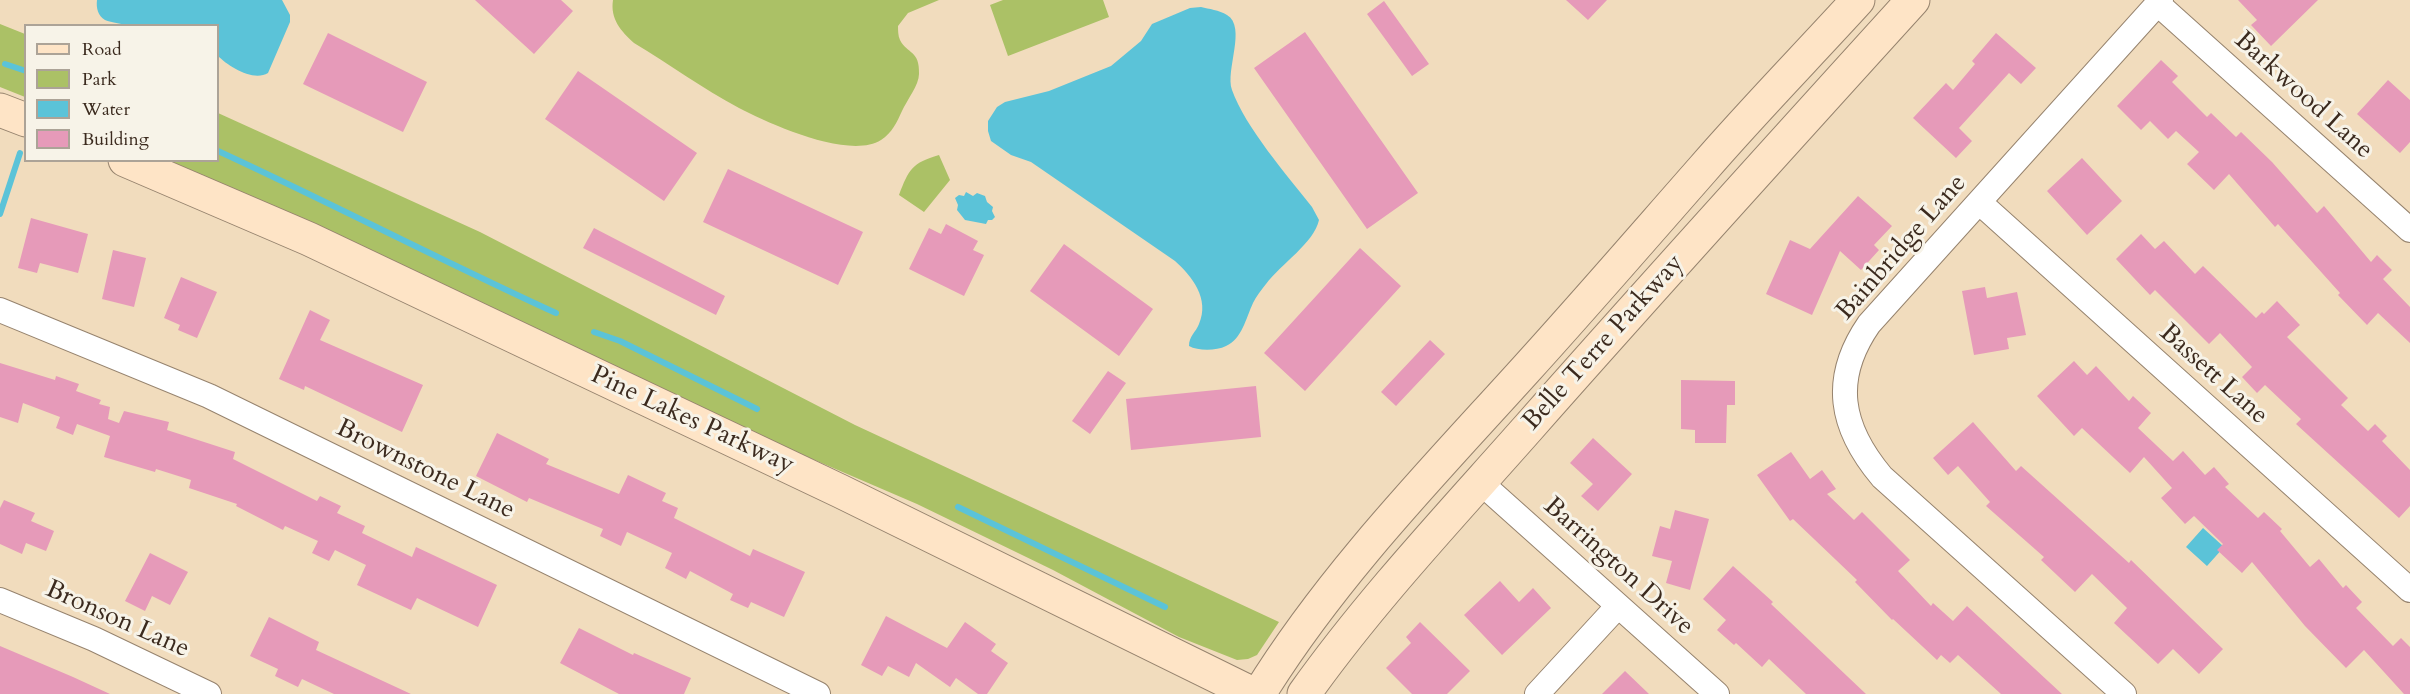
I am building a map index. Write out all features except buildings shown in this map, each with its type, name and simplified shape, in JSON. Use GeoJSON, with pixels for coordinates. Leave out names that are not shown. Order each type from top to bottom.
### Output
{"type":"FeatureCollection","features":[{"type":"Feature","properties":{"kind":"main road","name":"Belle Terre Parkway"},"geometry":{"type":"LineString","coordinates":[[1259,694],[1280,660],[1326,598],[1385,529],[1703,169],[1858,0]]}},
{"type":"Feature","properties":{"kind":"main road","name":"Belle Terre Parkway"},"geometry":{"type":"LineString","coordinates":[[1304,694],[1352,631],[1480,482],[1659,280],[1913,0]]}},
{"type":"Feature","properties":{"kind":"main road"},"geometry":{"type":"LineString","coordinates":[[0,110],[24,119]]}},
{"type":"Feature","properties":{"kind":"main road","name":"Pine Lakes Parkway"},"geometry":{"type":"LineString","coordinates":[[130,162],[309,239],[840,491],[1253,694]]}},
{"type":"Feature","properties":{"kind":"street","name":"Bainbridge Lane"},"geometry":{"type":"LineString","coordinates":[[2124,694],[1882,477],[1861,450],[1850,423],[1846,408],[1845,379],[1857,343],[1869,324],[2160,2]]}},
{"type":"Feature","properties":{"kind":"street","name":"Barkwood Lane"},"geometry":{"type":"LineString","coordinates":[[2160,2],[2410,230]]}},
{"type":"Feature","properties":{"kind":"street","name":"Bassett Lane"},"geometry":{"type":"LineString","coordinates":[[1979,202],[2410,590]]}},
{"type":"Feature","properties":{"kind":"street","name":"Brownstone Lane"},"geometry":{"type":"LineString","coordinates":[[0,310],[209,396],[818,694]]}},
{"type":"Feature","properties":{"kind":"street","name":"Barrington Drive"},"geometry":{"type":"LineString","coordinates":[[1480,482],[1717,694]]}},
{"type":"Feature","properties":{"kind":"street","name":"Bronson Lane"},"geometry":{"type":"LineString","coordinates":[[0,600],[103,643],[209,694]]}},
{"type":"Feature","properties":{"kind":"street"},"geometry":{"type":"LineString","coordinates":[[1537,694],[1618,606]]}},
{"type":"Feature","properties":{"kind":"green space"},"geometry":{"type":"Polygon","coordinates":[[[613,0],[939,0],[908,13],[898,26],[900,40],[915,56],[919,74],[915,88],[894,127],[881,140],[867,145],[850,146],[810,138],[789,130],[753,115],[712,93],[634,43],[615,19],[613,0]]]}},
{"type":"Feature","properties":{"kind":"green space"},"geometry":{"type":"Polygon","coordinates":[[[1003,0],[1103,0],[1109,17],[1008,56],[990,5],[1003,0]]]}},
{"type":"Feature","properties":{"kind":"green space"},"geometry":{"type":"Polygon","coordinates":[[[0,24],[24,34],[24,97],[0,87],[0,24]]]}},
{"type":"Feature","properties":{"kind":"green space"},"geometry":{"type":"Polygon","coordinates":[[[219,113],[480,232],[855,425],[1279,622],[1257,655],[1237,660],[1179,637],[1053,570],[917,504],[789,449],[156,162],[219,162],[219,113]]]}},
{"type":"Feature","properties":{"kind":"green space"},"geometry":{"type":"Polygon","coordinates":[[[939,155],[950,180],[924,212],[899,195],[909,173],[917,164],[939,155]]]}},
{"type":"Feature","properties":{"kind":"water"},"geometry":{"type":"Polygon","coordinates":[[[97,0],[282,0],[290,15],[290,22],[268,73],[255,76],[241,72],[219,57],[219,24],[122,24],[105,20],[97,9],[97,0]]]}},
{"type":"Feature","properties":{"kind":"water"},"geometry":{"type":"Polygon","coordinates":[[[1201,7],[1224,13],[1233,21],[1236,39],[1231,82],[1238,104],[1256,135],[1312,207],[1319,220],[1311,237],[1272,276],[1259,294],[1236,338],[1222,348],[1207,350],[1189,346],[1202,315],[1201,297],[1193,281],[1175,261],[1031,162],[1011,155],[991,141],[988,131],[988,121],[997,107],[1005,102],[1049,91],[1111,66],[1141,41],[1152,24],[1190,8],[1201,7]]]}},
{"type":"Feature","properties":{"kind":"water"},"geometry":{"type":"Polygon","coordinates":[[[966,192],[973,196],[977,193],[985,196],[987,202],[993,207],[995,217],[988,220],[986,224],[965,220],[957,210],[958,205],[955,198],[959,195],[964,196],[966,192]]]}},
{"type":"Feature","properties":{"kind":"water"},"geometry":{"type":"Polygon","coordinates":[[[2203,528],[2224,547],[2207,566],[2186,547],[2203,528]]]}},
{"type":"Feature","properties":{"kind":"waterway"},"geometry":{"type":"LineString","coordinates":[[5,64],[24,70]]}},
{"type":"Feature","properties":{"kind":"waterway"},"geometry":{"type":"LineString","coordinates":[[219,151],[556,313]]}},
{"type":"Feature","properties":{"kind":"waterway"},"geometry":{"type":"LineString","coordinates":[[0,214],[20,153]]}},
{"type":"Feature","properties":{"kind":"waterway"},"geometry":{"type":"LineString","coordinates":[[594,332],[620,341],[757,409]]}},
{"type":"Feature","properties":{"kind":"waterway"},"geometry":{"type":"LineString","coordinates":[[958,507],[1165,607]]}}]}
